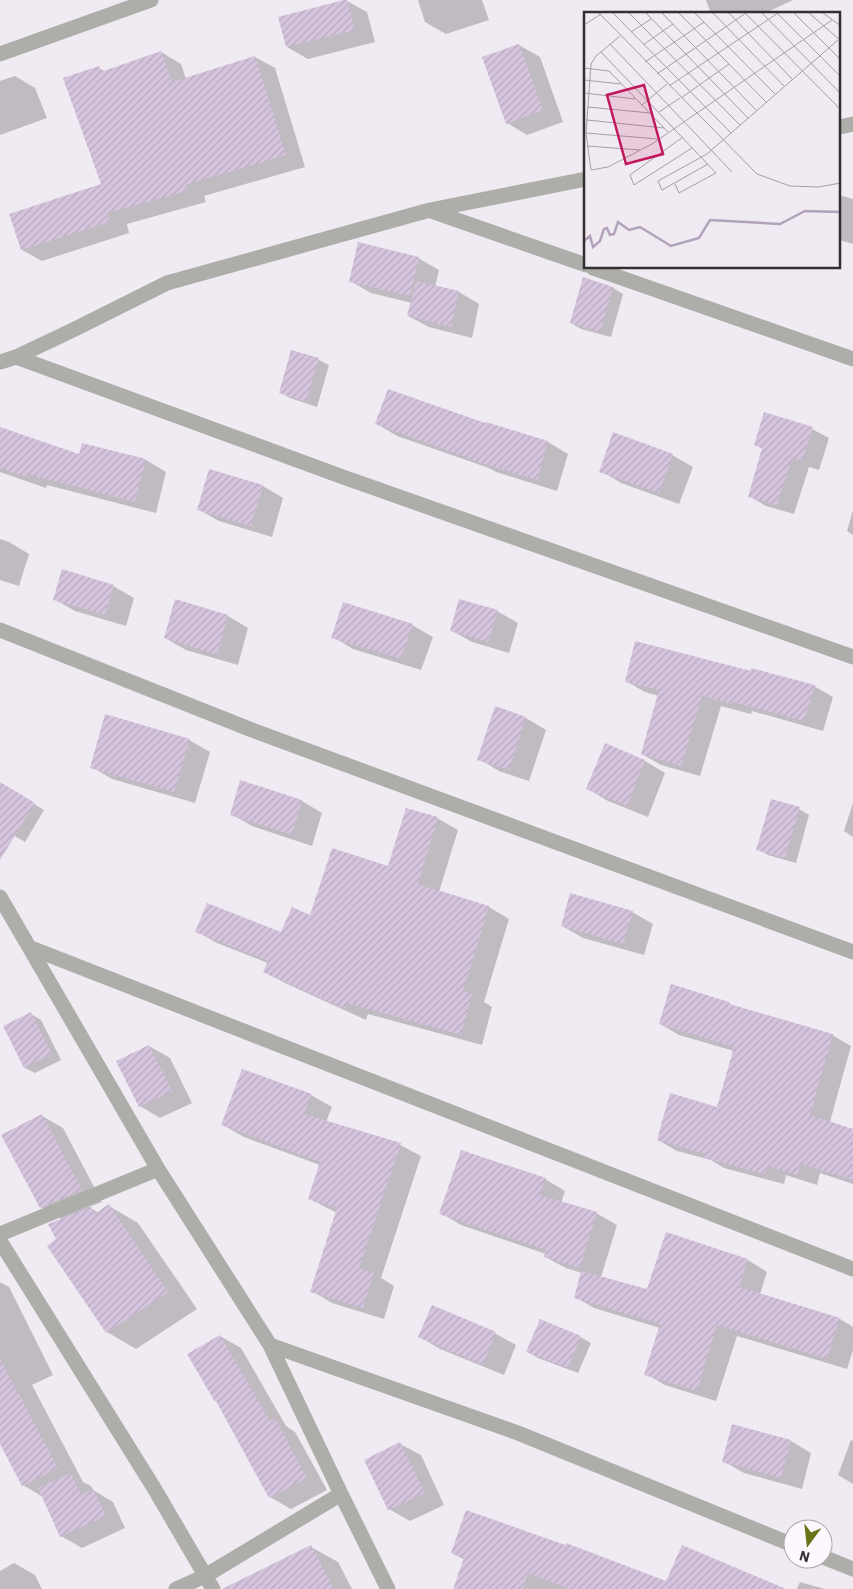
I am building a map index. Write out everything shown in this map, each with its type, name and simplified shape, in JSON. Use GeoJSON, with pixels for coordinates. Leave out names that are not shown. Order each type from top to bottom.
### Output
{"type":"FeatureCollection","features":[{"type":"Feature","properties":{"kind":"street"},"geometry":{"type":"LineString","coordinates":[[0,54],[151,0]]}},
{"type":"Feature","properties":{"kind":"street"},"geometry":{"type":"LineString","coordinates":[[840,127],[853,124]]}},
{"type":"Feature","properties":{"kind":"street"},"geometry":{"type":"LineString","coordinates":[[0,362],[16,357],[167,282],[430,210],[584,179]]}},
{"type":"Feature","properties":{"kind":"street"},"geometry":{"type":"LineString","coordinates":[[430,210],[584,264]]}},
{"type":"Feature","properties":{"kind":"street"},"geometry":{"type":"LineString","coordinates":[[596,269],[853,359]]}},
{"type":"Feature","properties":{"kind":"street"},"geometry":{"type":"LineString","coordinates":[[16,357],[343,477],[853,657]]}},
{"type":"Feature","properties":{"kind":"street"},"geometry":{"type":"LineString","coordinates":[[0,630],[252,730],[853,952]]}},
{"type":"Feature","properties":{"kind":"street"},"geometry":{"type":"LineString","coordinates":[[0,897],[158,1169],[270,1345],[388,1589]]}},
{"type":"Feature","properties":{"kind":"street"},"geometry":{"type":"LineString","coordinates":[[30,948],[853,1269]]}},
{"type":"Feature","properties":{"kind":"street"},"geometry":{"type":"LineString","coordinates":[[0,1234],[158,1169]]}},
{"type":"Feature","properties":{"kind":"street"},"geometry":{"type":"LineString","coordinates":[[0,1241],[154,1488],[209,1582]]}},
{"type":"Feature","properties":{"kind":"street"},"geometry":{"type":"LineString","coordinates":[[270,1345],[518,1433],[783,1541]]}},
{"type":"Feature","properties":{"kind":"street"},"geometry":{"type":"LineString","coordinates":[[176,1589],[209,1582],[341,1494]]}},
{"type":"Feature","properties":{"kind":"street"},"geometry":{"type":"LineString","coordinates":[[833,1561],[853,1569]]}},
{"type":"Feature","properties":{"kind":"building"},"geometry":{"type":"Polygon","coordinates":[[[347,0],[355,30],[286,47],[278,17],[347,0]]]}},
{"type":"Feature","properties":{"kind":"building"},"geometry":{"type":"Polygon","coordinates":[[[519,44],[543,110],[506,124],[482,57],[519,44]]]}},
{"type":"Feature","properties":{"kind":"building"},"geometry":{"type":"Polygon","coordinates":[[[161,51],[172,82],[255,56],[286,155],[185,185],[187,191],[107,213],[110,222],[21,250],[9,214],[101,184],[63,78],[99,66],[101,72],[161,51]]]}},
{"type":"Feature","properties":{"kind":"building"},"geometry":{"type":"Polygon","coordinates":[[[358,242],[419,257],[410,296],[349,282],[358,242]]]}},
{"type":"Feature","properties":{"kind":"building"},"geometry":{"type":"Polygon","coordinates":[[[583,277],[613,287],[600,332],[570,323],[583,277]]]}},
{"type":"Feature","properties":{"kind":"building"},"geometry":{"type":"Polygon","coordinates":[[[416,281],[459,291],[451,327],[407,316],[416,281]]]}},
{"type":"Feature","properties":{"kind":"building"},"geometry":{"type":"Polygon","coordinates":[[[291,350],[319,358],[306,402],[279,393],[291,350]]]}},
{"type":"Feature","properties":{"kind":"building"},"geometry":{"type":"Polygon","coordinates":[[[388,389],[485,423],[548,441],[537,480],[474,461],[375,424],[388,389]]]}},
{"type":"Feature","properties":{"kind":"building"},"geometry":{"type":"Polygon","coordinates":[[[764,412],[813,427],[802,461],[792,458],[777,505],[748,497],[762,448],[754,445],[764,412]]]}},
{"type":"Feature","properties":{"kind":"building"},"geometry":{"type":"Polygon","coordinates":[[[0,427],[79,454],[82,443],[146,459],[135,502],[27,474],[26,477],[0,468],[0,427]]]}},
{"type":"Feature","properties":{"kind":"building"},"geometry":{"type":"Polygon","coordinates":[[[613,432],[673,454],[659,493],[599,472],[613,432]]]}},
{"type":"Feature","properties":{"kind":"building"},"geometry":{"type":"Polygon","coordinates":[[[209,469],[263,485],[251,526],[197,510],[209,469]]]}},
{"type":"Feature","properties":{"kind":"building"},"geometry":{"type":"Polygon","coordinates":[[[62,569],[114,585],[105,615],[53,600],[62,569]]]}},
{"type":"Feature","properties":{"kind":"building"},"geometry":{"type":"Polygon","coordinates":[[[175,599],[228,615],[217,655],[164,638],[175,599]]]}},
{"type":"Feature","properties":{"kind":"building"},"geometry":{"type":"Polygon","coordinates":[[[459,599],[498,610],[488,642],[450,631],[459,599]]]}},
{"type":"Feature","properties":{"kind":"building"},"geometry":{"type":"Polygon","coordinates":[[[343,602],[413,624],[401,659],[331,638],[343,602]]]}},
{"type":"Feature","properties":{"kind":"building"},"geometry":{"type":"Polygon","coordinates":[[[635,641],[751,671],[751,668],[815,685],[804,721],[733,702],[732,704],[702,696],[681,766],[641,754],[659,690],[625,682],[635,641]]]}},
{"type":"Feature","properties":{"kind":"building"},"geometry":{"type":"Polygon","coordinates":[[[495,706],[526,717],[509,770],[477,760],[495,706]]]}},
{"type":"Feature","properties":{"kind":"building"},"geometry":{"type":"Polygon","coordinates":[[[105,714],[190,739],[174,792],[90,768],[105,714]]]}},
{"type":"Feature","properties":{"kind":"building"},"geometry":{"type":"Polygon","coordinates":[[[605,743],[645,760],[627,806],[586,789],[605,743]]]}},
{"type":"Feature","properties":{"kind":"building"},"geometry":{"type":"Polygon","coordinates":[[[240,780],[302,800],[292,835],[230,815],[240,780]]]}},
{"type":"Feature","properties":{"kind":"building"},"geometry":{"type":"Polygon","coordinates":[[[0,782],[35,803],[0,860],[0,782]]]}},
{"type":"Feature","properties":{"kind":"building"},"geometry":{"type":"Polygon","coordinates":[[[771,799],[800,807],[785,858],[756,850],[771,799]]]}},
{"type":"Feature","properties":{"kind":"building"},"geometry":{"type":"Polygon","coordinates":[[[406,808],[438,817],[418,884],[489,906],[463,991],[472,994],[461,1035],[347,1003],[345,1009],[263,972],[268,961],[195,932],[207,903],[281,932],[292,907],[310,915],[332,848],[388,866],[406,808]]]}},
{"type":"Feature","properties":{"kind":"building"},"geometry":{"type":"Polygon","coordinates":[[[570,893],[633,911],[623,944],[561,926],[570,893]]]}},
{"type":"Feature","properties":{"kind":"building"},"geometry":{"type":"Polygon","coordinates":[[[671,984],[729,1002],[729,1004],[833,1034],[810,1115],[853,1129],[853,1180],[801,1164],[798,1175],[767,1166],[765,1174],[704,1158],[705,1154],[657,1140],[670,1093],[717,1107],[734,1047],[659,1024],[671,984]]]}},
{"type":"Feature","properties":{"kind":"building"},"geometry":{"type":"Polygon","coordinates":[[[31,1012],[52,1054],[24,1068],[3,1026],[31,1012]]]}},
{"type":"Feature","properties":{"kind":"building"},"geometry":{"type":"Polygon","coordinates":[[[149,1045],[172,1091],[139,1107],[116,1061],[149,1045]]]}},
{"type":"Feature","properties":{"kind":"building"},"geometry":{"type":"Polygon","coordinates":[[[242,1069],[312,1094],[304,1114],[401,1143],[359,1268],[374,1273],[363,1308],[310,1292],[337,1208],[308,1199],[320,1162],[221,1125],[242,1069]]]}},
{"type":"Feature","properties":{"kind":"building"},"geometry":{"type":"Polygon","coordinates":[[[42,1114],[82,1190],[40,1208],[1,1135],[42,1114]]]}},
{"type":"Feature","properties":{"kind":"building"},"geometry":{"type":"Polygon","coordinates":[[[461,1150],[546,1178],[540,1195],[597,1212],[580,1268],[544,1257],[546,1250],[439,1214],[461,1150]]]}},
{"type":"Feature","properties":{"kind":"building"},"geometry":{"type":"Polygon","coordinates":[[[109,1204],[168,1292],[106,1333],[47,1246],[56,1239],[48,1224],[91,1207],[95,1214],[109,1204]]]}},
{"type":"Feature","properties":{"kind":"building"},"geometry":{"type":"Polygon","coordinates":[[[666,1232],[748,1259],[739,1287],[840,1318],[827,1359],[717,1325],[697,1391],[644,1375],[660,1324],[574,1298],[581,1271],[647,1289],[666,1232]]]}},
{"type":"Feature","properties":{"kind":"building"},"geometry":{"type":"Polygon","coordinates":[[[432,1305],[496,1332],[483,1365],[418,1337],[432,1305]]]}},
{"type":"Feature","properties":{"kind":"building"},"geometry":{"type":"Polygon","coordinates":[[[540,1319],[581,1336],[568,1368],[526,1352],[540,1319]]]}},
{"type":"Feature","properties":{"kind":"building"},"geometry":{"type":"Polygon","coordinates":[[[220,1335],[270,1421],[275,1418],[307,1478],[269,1498],[216,1401],[187,1354],[220,1335]]]}},
{"type":"Feature","properties":{"kind":"building"},"geometry":{"type":"Polygon","coordinates":[[[0,1359],[58,1468],[22,1486],[0,1444],[0,1359]]]}},
{"type":"Feature","properties":{"kind":"building"},"geometry":{"type":"Polygon","coordinates":[[[732,1424],[791,1440],[781,1478],[722,1462],[732,1424]]]}},
{"type":"Feature","properties":{"kind":"building"},"geometry":{"type":"Polygon","coordinates":[[[400,1442],[425,1493],[388,1510],[364,1460],[400,1442]]]}},
{"type":"Feature","properties":{"kind":"building"},"geometry":{"type":"Polygon","coordinates":[[[71,1473],[81,1495],[93,1489],[106,1516],[60,1537],[38,1488],[71,1473]]]}},
{"type":"Feature","properties":{"kind":"building"},"geometry":{"type":"Polygon","coordinates":[[[466,1510],[565,1545],[566,1543],[666,1581],[682,1545],[786,1589],[569,1589],[528,1573],[523,1589],[453,1589],[464,1558],[451,1553],[466,1510]]]}},
{"type":"Feature","properties":{"kind":"building"},"geometry":{"type":"Polygon","coordinates":[[[311,1545],[334,1589],[222,1589],[311,1545]]]}}]}
